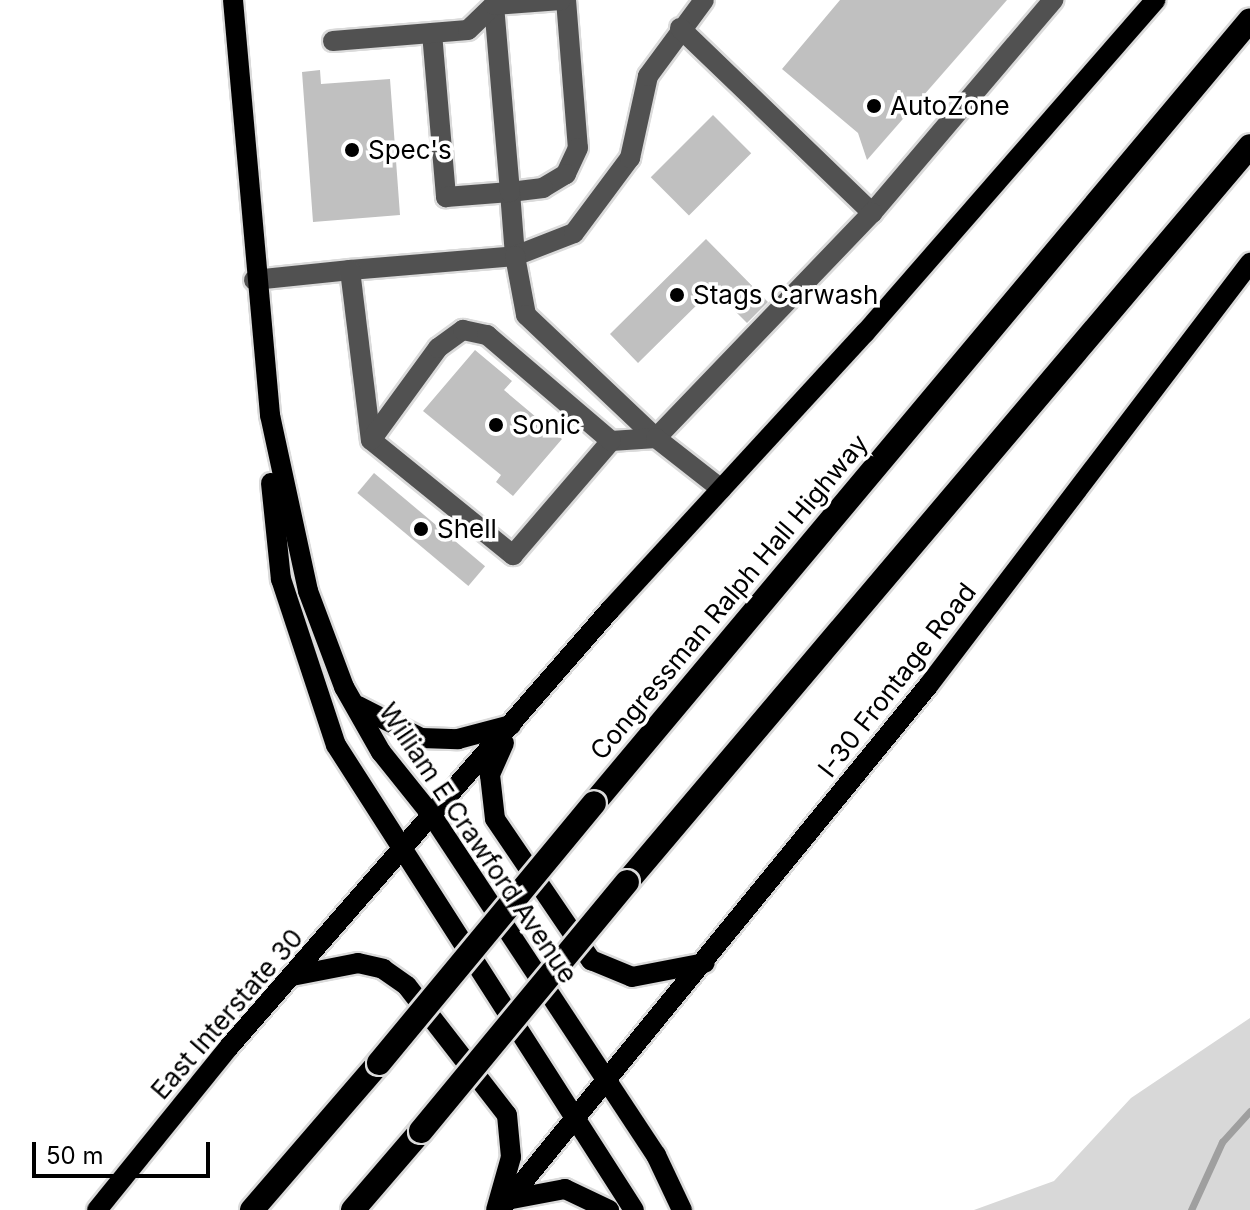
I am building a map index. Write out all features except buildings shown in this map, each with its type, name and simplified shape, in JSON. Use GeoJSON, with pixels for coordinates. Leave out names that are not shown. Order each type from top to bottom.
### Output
{"type":"FeatureCollection","features":[{"type":"Feature","properties":{"kind":"highway","name":"Congressman Ralph Hall Highway"},"geometry":{"type":"LineString","coordinates":[[252,1210],[379,1063],[1250,20]]}},
{"type":"Feature","properties":{"kind":"highway"},"geometry":{"type":"LineString","coordinates":[[353,1210],[1250,146]]}},
{"type":"Feature","properties":{"kind":"main road"},"geometry":{"type":"LineString","coordinates":[[233,0],[254,280],[270,415],[272,504],[296,640],[336,745],[401,854],[634,1210]]}},
{"type":"Feature","properties":{"kind":"main road"},"geometry":{"type":"LineString","coordinates":[[401,854],[511,725],[1014,165],[1155,0]]}},
{"type":"Feature","properties":{"kind":"main road","name":"I-30 Frontage Road"},"geometry":{"type":"LineString","coordinates":[[577,1122],[705,963],[1250,263]]}},
{"type":"Feature","properties":{"kind":"main road","name":"William E Crawford Avenue"},"geometry":{"type":"LineString","coordinates":[[270,415],[308,591],[352,701],[381,752],[433,817],[608,1083],[682,1210]]}},
{"type":"Feature","properties":{"kind":"main road"},"geometry":{"type":"LineString","coordinates":[[352,701],[383,725],[421,738],[458,739],[511,725]]}},
{"type":"Feature","properties":{"kind":"main road"},"geometry":{"type":"LineString","coordinates":[[511,725],[490,775],[495,819],[591,960],[632,977],[705,963]]}},
{"type":"Feature","properties":{"kind":"main road","name":"East Interstate 30"},"geometry":{"type":"LineString","coordinates":[[97,1210],[292,977],[401,854]]}},
{"type":"Feature","properties":{"kind":"main road"},"geometry":{"type":"LineString","coordinates":[[292,977],[358,963],[407,986],[507,1115],[511,1157],[502,1207]]}},
{"type":"Feature","properties":{"kind":"main road"},"geometry":{"type":"LineString","coordinates":[[502,1207],[577,1122]]}},
{"type":"Feature","properties":{"kind":"main road"},"geometry":{"type":"LineString","coordinates":[[502,1207],[565,1189],[609,1210]]}},
{"type":"Feature","properties":{"kind":"lane"},"geometry":{"type":"LineString","coordinates":[[333,41],[468,30],[494,5],[564,0],[578,148],[566,174],[543,188],[446,197],[432,33]]}},
{"type":"Feature","properties":{"kind":"lane"},"geometry":{"type":"LineString","coordinates":[[254,280],[515,256],[574,233],[630,158],[648,76],[680,28],[704,0]]}},
{"type":"Feature","properties":{"kind":"lane"},"geometry":{"type":"LineString","coordinates":[[371,440],[438,348],[463,330],[487,335],[611,441],[656,438],[872,213],[1053,0]]}},
{"type":"Feature","properties":{"kind":"lane"},"geometry":{"type":"LineString","coordinates":[[494,5],[515,256],[526,315],[656,438],[721,489]]}},
{"type":"Feature","properties":{"kind":"lane"},"geometry":{"type":"LineString","coordinates":[[680,28],[872,213]]}},
{"type":"Feature","properties":{"kind":"lane"},"geometry":{"type":"LineString","coordinates":[[350,270],[371,440],[513,555],[611,441]]}},
{"type":"Feature","properties":{"kind":"shaded area"},"geometry":{"type":"Polygon","coordinates":[[[1250,1018],[1250,1210],[974,1210],[1054,1181],[1131,1098],[1250,1018]]]}},
{"type":"Feature","properties":{"kind":"waterway"},"geometry":{"type":"LineString","coordinates":[[1191,1210],[1222,1142],[1250,1111]]}},
{"type":"Feature","properties":{"kind":"place","name":"AutoZone"},"geometry":{"type":"Point","coordinates":[874,106]}},
{"type":"Feature","properties":{"kind":"place","name":"Spec's"},"geometry":{"type":"Point","coordinates":[352,150]}},
{"type":"Feature","properties":{"kind":"place","name":"Stags Carwash"},"geometry":{"type":"Point","coordinates":[677,295]}},
{"type":"Feature","properties":{"kind":"place","name":"Sonic"},"geometry":{"type":"Point","coordinates":[496,425]}},
{"type":"Feature","properties":{"kind":"place","name":"Shell"},"geometry":{"type":"Point","coordinates":[421,529]}}]}
